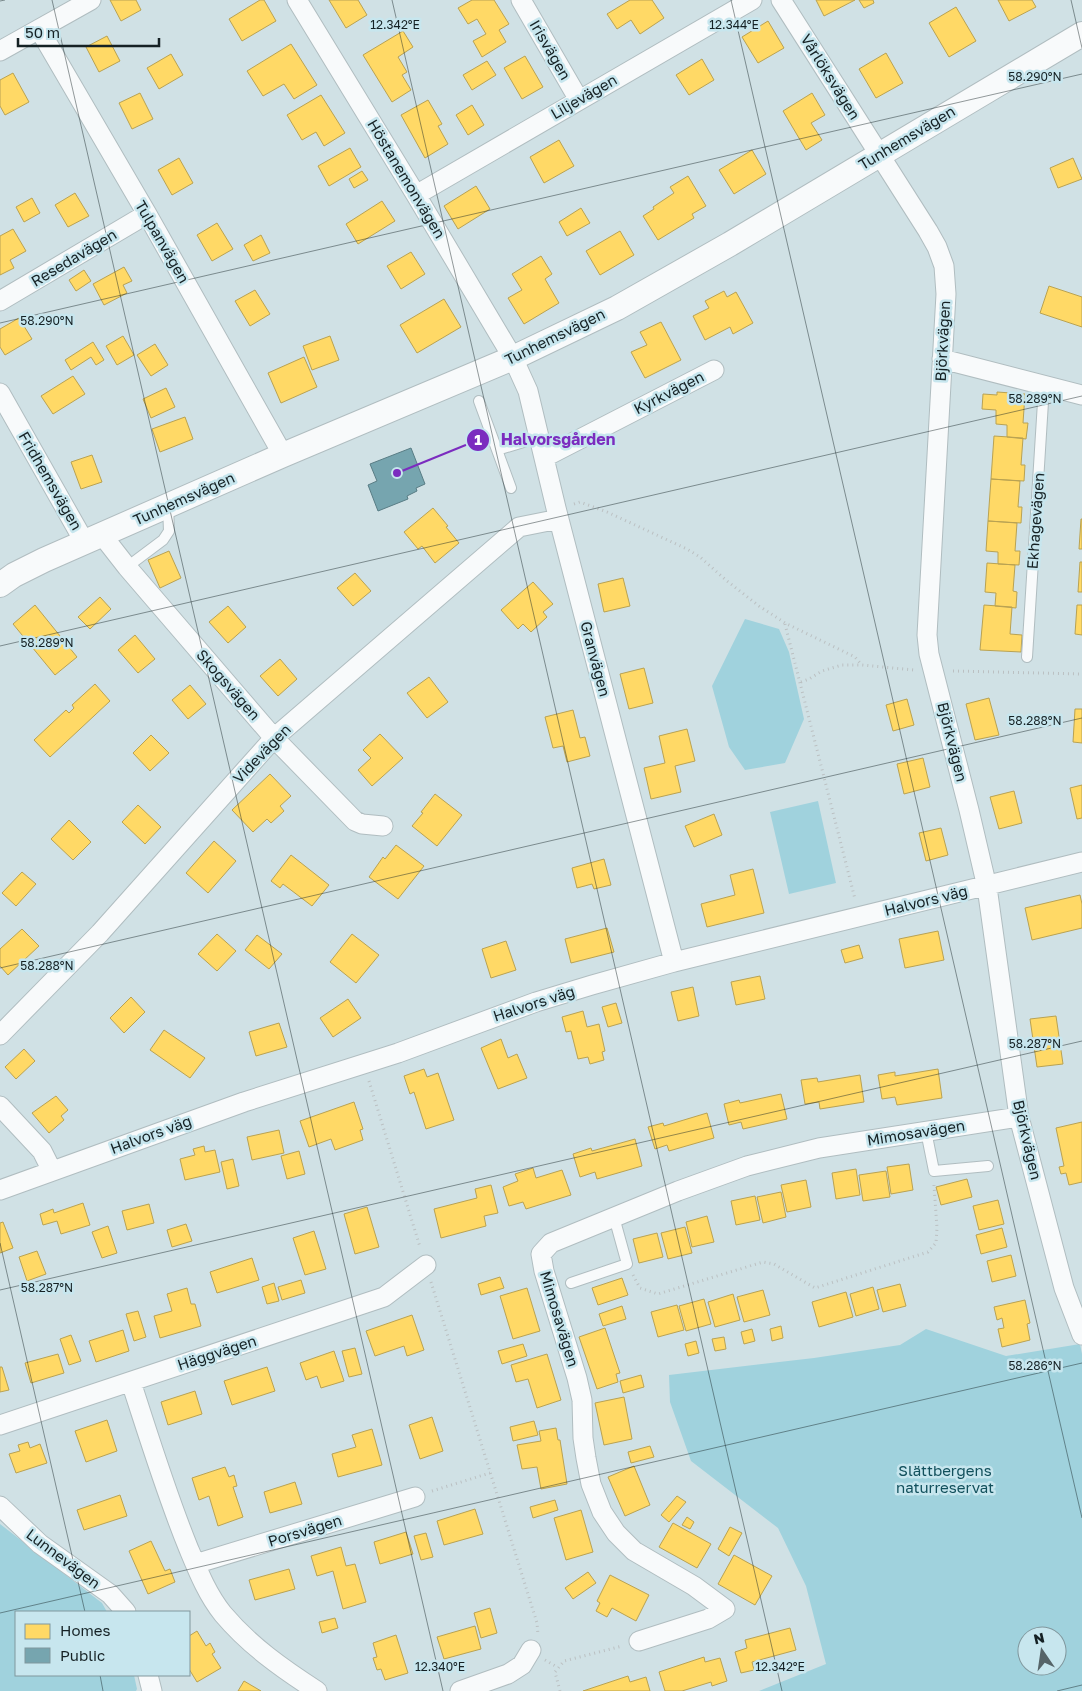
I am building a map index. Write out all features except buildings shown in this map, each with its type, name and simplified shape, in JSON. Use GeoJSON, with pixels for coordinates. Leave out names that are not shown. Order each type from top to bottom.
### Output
{"type":"FeatureCollection","features":[{"type":"Feature","properties":{"kind":"street"},"geometry":{"type":"LineString","coordinates":[[0,51],[91,0]]}},
{"type":"Feature","properties":{"kind":"street","name":"Höstanemonvägen"},"geometry":{"type":"LineString","coordinates":[[297,0],[513,358]]}},
{"type":"Feature","properties":{"kind":"street","name":"Irisvägen"},"geometry":{"type":"LineString","coordinates":[[521,0],[579,100]]}},
{"type":"Feature","properties":{"kind":"street","name":"Liljevägen"},"geometry":{"type":"LineString","coordinates":[[416,195],[752,0]]}},
{"type":"Feature","properties":{"kind":"street","name":"Vårlöksvägen"},"geometry":{"type":"LineString","coordinates":[[781,0],[845,99],[878,155]]}},
{"type":"Feature","properties":{"kind":"street","name":"Tulpanvägen"},"geometry":{"type":"LineString","coordinates":[[39,29],[147,214],[283,455]]}},
{"type":"Feature","properties":{"kind":"street","name":"Tunhemsvägen"},"geometry":{"type":"LineString","coordinates":[[0,585],[14,575],[44,560],[283,455],[513,358],[617,308],[730,244],[1082,34]]}},
{"type":"Feature","properties":{"kind":"street","name":"Björkvägen"},"geometry":{"type":"LineString","coordinates":[[878,155],[928,231],[944,266],[946,294],[927,635],[928,654],[987,887],[1019,1117],[1064,1288],[1082,1335]]}},
{"type":"Feature","properties":{"kind":"street","name":"Resedavägen"},"geometry":{"type":"LineString","coordinates":[[0,301],[147,214]]}},
{"type":"Feature","properties":{"kind":"street","name":"Granvägen"},"geometry":{"type":"LineString","coordinates":[[513,358],[528,391],[557,513],[674,962]]}},
{"type":"Feature","properties":{"kind":"street"},"geometry":{"type":"LineString","coordinates":[[942,360],[1082,395]]}},
{"type":"Feature","properties":{"kind":"street","name":"Kyrkvägen"},"geometry":{"type":"LineString","coordinates":[[545,457],[714,370]]}},
{"type":"Feature","properties":{"kind":"street","name":"Fridhemsvägen"},"geometry":{"type":"LineString","coordinates":[[0,394],[94,539]]}},
{"type":"Feature","properties":{"kind":"street","name":"Videvägen"},"geometry":{"type":"LineString","coordinates":[[0,1034],[100,933],[274,738],[519,528],[557,513]]}},
{"type":"Feature","properties":{"kind":"street","name":"Skogsvägen"},"geometry":{"type":"LineString","coordinates":[[94,539],[127,567],[274,738],[355,821],[362,824],[383,826]]}},
{"type":"Feature","properties":{"kind":"street","name":"Halvors väg"},"geometry":{"type":"LineString","coordinates":[[0,1190],[244,1102],[363,1064],[536,1002],[674,962],[987,887],[1082,862]]}},
{"type":"Feature","properties":{"kind":"street"},"geometry":{"type":"LineString","coordinates":[[0,1106],[42,1151],[52,1171]]}},
{"type":"Feature","properties":{"kind":"street","name":"Mimosavägen"},"geometry":{"type":"LineString","coordinates":[[639,1641],[708,1619],[725,1609],[694,1586],[634,1551],[616,1533],[602,1512],[591,1484],[583,1438],[582,1400],[577,1378],[544,1270],[541,1254],[551,1243],[678,1190],[747,1166],[819,1148],[1019,1117]]}},
{"type":"Feature","properties":{"kind":"street","name":"Häggvägen"},"geometry":{"type":"LineString","coordinates":[[0,1425],[384,1297],[426,1265]]}},
{"type":"Feature","properties":{"kind":"street"},"geometry":{"type":"LineString","coordinates":[[131,1382],[177,1522],[208,1594],[247,1640],[283,1669],[317,1691]]}},
{"type":"Feature","properties":{"kind":"street","name":"Porsvägen"},"geometry":{"type":"LineString","coordinates":[[195,1564],[415,1497]]}},
{"type":"Feature","properties":{"kind":"street","name":"Lunnevägen"},"geometry":{"type":"LineString","coordinates":[[0,1506],[40,1544],[110,1594],[125,1611]]}},
{"type":"Feature","properties":{"kind":"street"},"geometry":{"type":"LineString","coordinates":[[460,1691],[508,1674],[522,1665],[531,1650]]}},
{"type":"Feature","properties":{"kind":"street"},"geometry":{"type":"LineString","coordinates":[[148,1676],[152,1691]]}},
{"type":"Feature","properties":{"kind":"lane","name":"Ekhagevägen"},"geometry":{"type":"LineString","coordinates":[[1027,657],[1044,386]]}},
{"type":"Feature","properties":{"kind":"lane"},"geometry":{"type":"LineString","coordinates":[[479,401],[511,488]]}},
{"type":"Feature","properties":{"kind":"lane"},"geometry":{"type":"LineString","coordinates":[[497,450],[540,437]]}},
{"type":"Feature","properties":{"kind":"lane"},"geometry":{"type":"LineString","coordinates":[[127,567],[163,540],[169,530],[168,506]]}},
{"type":"Feature","properties":{"kind":"lane"},"geometry":{"type":"LineString","coordinates":[[926,1131],[934,1171],[988,1166]]}},
{"type":"Feature","properties":{"kind":"lane"},"geometry":{"type":"LineString","coordinates":[[571,1283],[627,1264],[614,1217]]}},
{"type":"Feature","properties":{"kind":"path"},"geometry":{"type":"LineString","coordinates":[[557,513],[580,502],[688,548],[759,606],[785,623],[856,657],[862,665]]}},
{"type":"Feature","properties":{"kind":"path"},"geometry":{"type":"LineString","coordinates":[[785,623],[860,917]]}},
{"type":"Feature","properties":{"kind":"path"},"geometry":{"type":"LineString","coordinates":[[801,682],[822,671],[842,665],[862,665],[904,670],[1082,674]]}},
{"type":"Feature","properties":{"kind":"path"},"geometry":{"type":"LineString","coordinates":[[363,1064],[537,1623],[538,1634],[531,1650]]}},
{"type":"Feature","properties":{"kind":"path"},"geometry":{"type":"LineString","coordinates":[[627,1264],[640,1288],[658,1294],[763,1262],[774,1264],[815,1288],[928,1252],[936,1243],[934,1171]]}},
{"type":"Feature","properties":{"kind":"path"},"geometry":{"type":"LineString","coordinates":[[415,1497],[490,1473]]}},
{"type":"Feature","properties":{"kind":"path"},"geometry":{"type":"LineString","coordinates":[[560,1691],[555,1672],[564,1661],[639,1641]]}},
{"type":"Feature","properties":{"kind":"green space"},"geometry":{"type":"Polygon","coordinates":[[[745,619],[779,629],[789,652],[804,719],[785,763],[745,770],[729,747],[712,686],[745,619]]]}},
{"type":"Feature","properties":{"kind":"green space"},"geometry":{"type":"Polygon","coordinates":[[[818,801],[836,883],[789,894],[770,812],[818,801]]]}},
{"type":"Feature","properties":{"kind":"green space","name":"Slättbergens naturreservat"},"geometry":{"type":"Polygon","coordinates":[[[926,1329],[1006,1356],[1080,1344],[1082,1354],[1082,1691],[759,1691],[826,1664],[806,1586],[778,1528],[691,1461],[670,1402],[669,1375],[814,1358],[900,1345],[926,1329]]]}},
{"type":"Feature","properties":{"kind":"green space"},"geometry":{"type":"Polygon","coordinates":[[[0,1524],[102,1603],[106,1611],[15,1611],[15,1676],[134,1676],[137,1689],[136,1691],[0,1691],[0,1524]]]}},
{"type":"Feature","properties":{"kind":"place","name":"Halvorsgården"},"geometry":{"type":"Point","coordinates":[397,473]}}]}
